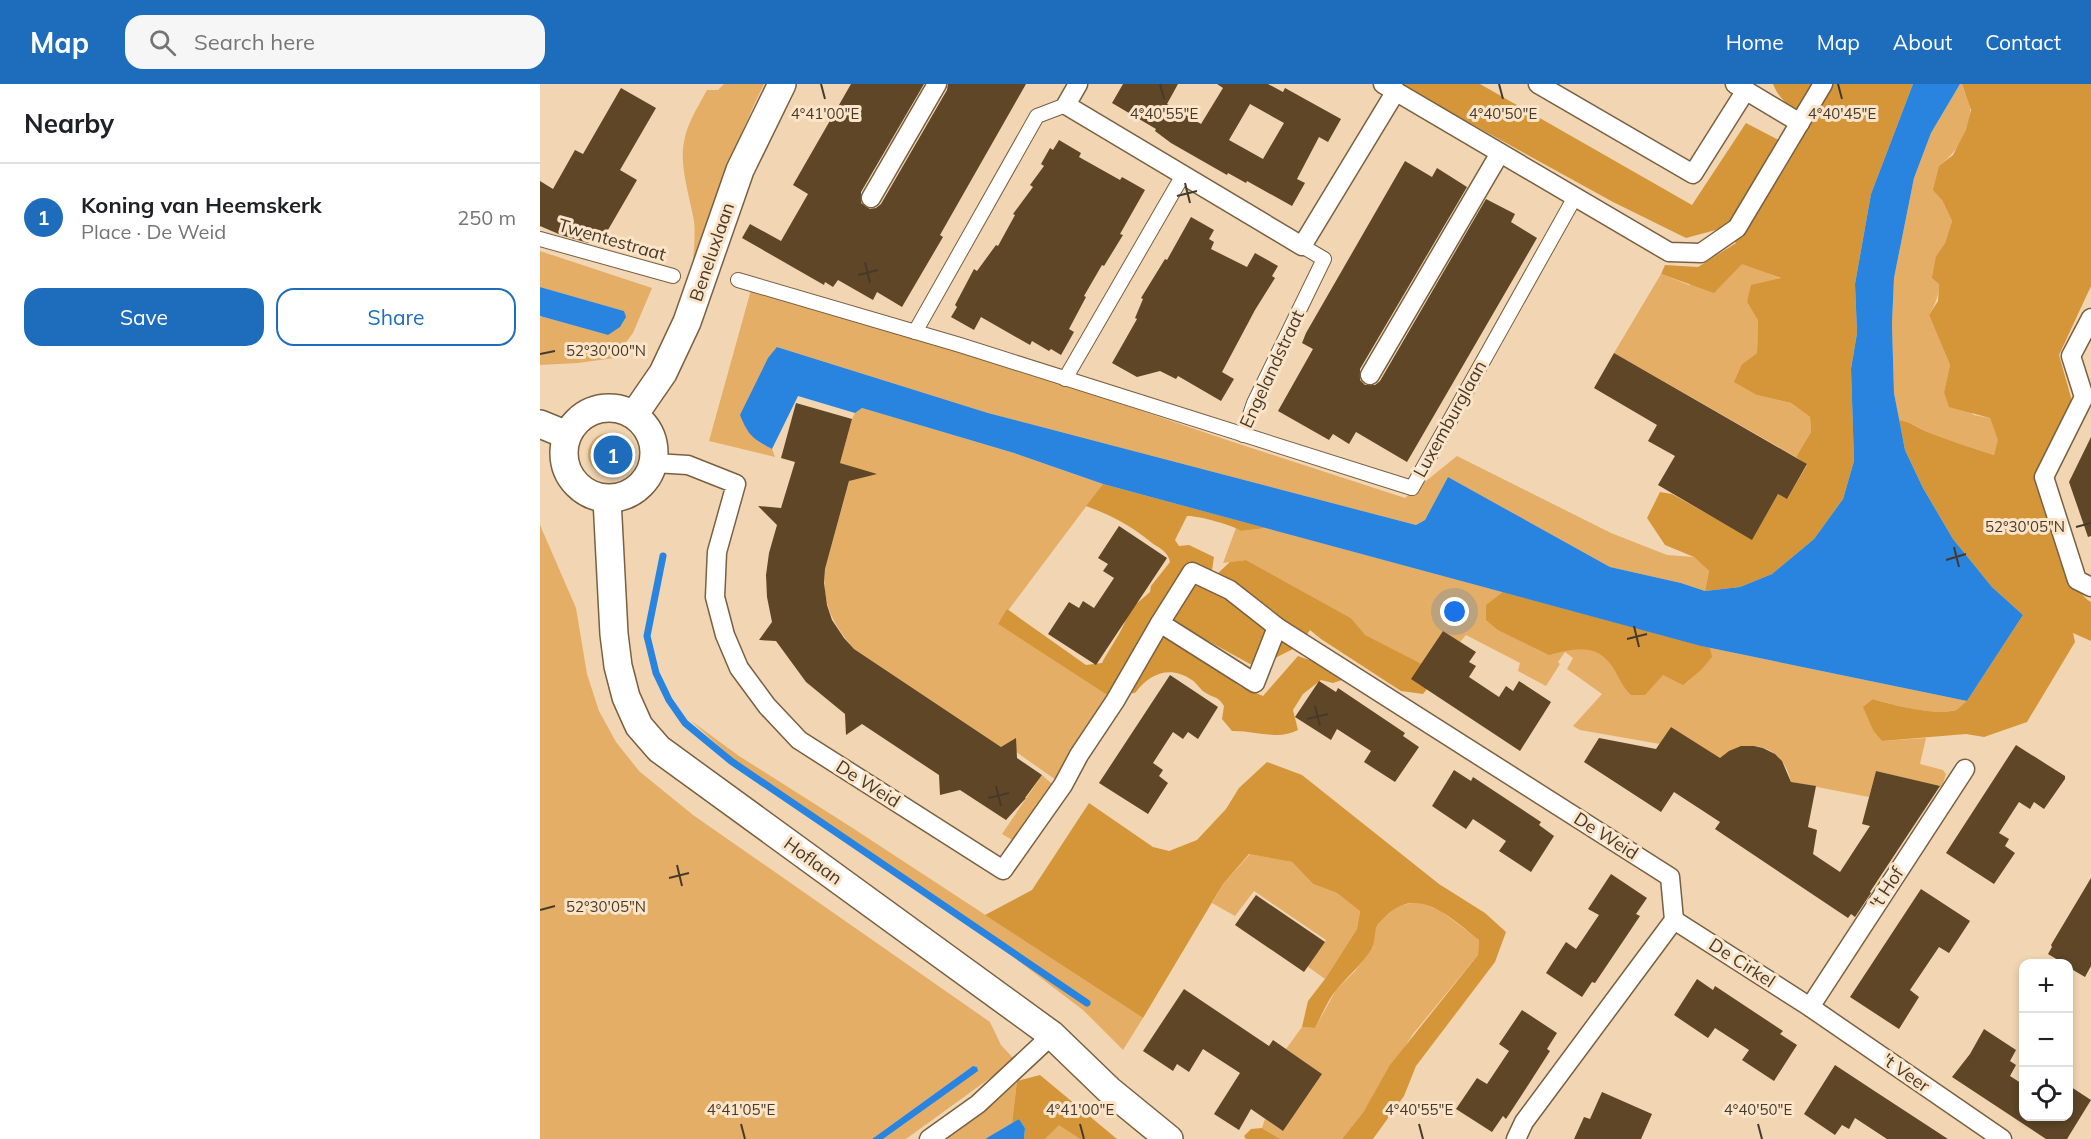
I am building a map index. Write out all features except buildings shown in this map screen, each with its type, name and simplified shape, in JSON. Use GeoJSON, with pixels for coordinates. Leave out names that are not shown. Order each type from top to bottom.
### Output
{"type":"FeatureCollection","features":[{"type":"Feature","properties":{"kind":"main road","name":"Beneluxlaan"},"geometry":{"type":"LineString","coordinates":[[634,415],[663,374],[687,322],[740,170],[782,84]]}},
{"type":"Feature","properties":{"kind":"main road"},"geometry":{"type":"LineString","coordinates":[[614,408],[634,415],[643,422],[652,436],[655,452],[653,469],[644,483],[632,494],[616,499],[607,499],[584,492],[572,480],[565,465],[564,445],[573,425],[582,417],[597,410],[614,408]]}},
{"type":"Feature","properties":{"kind":"main road"},"geometry":{"type":"LineString","coordinates":[[540,424],[567,435]]}},
{"type":"Feature","properties":{"kind":"main road","name":"Hoflaan"},"geometry":{"type":"LineString","coordinates":[[607,499],[614,634],[618,666],[626,697],[639,726],[659,749],[1052,1035],[1109,1090],[1169,1139]]}},
{"type":"Feature","properties":{"kind":"street"},"geometry":{"type":"LineString","coordinates":[[871,198],[937,84]]}},
{"type":"Feature","properties":{"kind":"street"},"geometry":{"type":"LineString","coordinates":[[915,332],[1037,116],[1066,105],[1078,84]]}},
{"type":"Feature","properties":{"kind":"street"},"geometry":{"type":"LineString","coordinates":[[1538,84],[1693,174],[1741,87],[1800,123]]}},
{"type":"Feature","properties":{"kind":"street"},"geometry":{"type":"LineString","coordinates":[[1302,246],[1389,88],[1669,252],[1701,253],[1737,228],[1823,84]]}},
{"type":"Feature","properties":{"kind":"street","name":"Engelandstraat"},"geometry":{"type":"LineString","coordinates":[[738,280],[915,332],[1243,435],[1254,403],[1324,258],[1066,105]]}},
{"type":"Feature","properties":{"kind":"street"},"geometry":{"type":"LineString","coordinates":[[1370,375],[1500,153]]}},
{"type":"Feature","properties":{"kind":"street"},"geometry":{"type":"LineString","coordinates":[[1065,379],[1184,175]]}},
{"type":"Feature","properties":{"kind":"street","name":"Luxemburglaan"},"geometry":{"type":"LineString","coordinates":[[1243,435],[1412,488],[1575,197]]}},
{"type":"Feature","properties":{"kind":"street","name":"Twentestraat"},"geometry":{"type":"LineString","coordinates":[[540,239],[673,276]]}},
{"type":"Feature","properties":{"kind":"street"},"geometry":{"type":"LineString","coordinates":[[2091,318],[2071,356],[2084,397],[2044,477],[2077,580],[2091,587]]}},
{"type":"Feature","properties":{"kind":"street","name":"De Weid"},"geometry":{"type":"LineString","coordinates":[[654,463],[688,465],[736,484],[717,552],[715,597],[725,635],[739,668],[767,706],[799,740],[1003,870],[1063,785],[1079,755],[1115,701],[1192,572],[1230,590],[1277,627],[1670,877],[1674,920]]}},
{"type":"Feature","properties":{"kind":"street"},"geometry":{"type":"LineString","coordinates":[[1160,623],[1255,683],[1277,627]]}},
{"type":"Feature","properties":{"kind":"street","name":"'t Hof"},"geometry":{"type":"LineString","coordinates":[[1810,1007],[1965,769]]}},
{"type":"Feature","properties":{"kind":"street"},"geometry":{"type":"LineString","coordinates":[[1516,1139],[1524,1122],[1674,920]]}},
{"type":"Feature","properties":{"kind":"street","name":"De Cirkel"},"geometry":{"type":"LineString","coordinates":[[1674,920],[1810,1007]]}},
{"type":"Feature","properties":{"kind":"street","name":"'t Veer"},"geometry":{"type":"LineString","coordinates":[[1810,1007],[2002,1139]]}},
{"type":"Feature","properties":{"kind":"street"},"geometry":{"type":"LineString","coordinates":[[929,1139],[978,1104],[1052,1035]]}},
{"type":"Feature","properties":{"kind":"shaded area"},"geometry":{"type":"Polygon","coordinates":[[[724,84],[764,84],[733,155],[691,277],[695,228],[684,171],[685,135],[707,90],[718,90],[724,84]]]}},
{"type":"Feature","properties":{"kind":"shaded area"},"geometry":{"type":"Polygon","coordinates":[[[1399,84],[1480,84],[1692,205],[1746,123],[1792,147],[1813,121],[1785,102],[1773,84],[1913,84],[1871,194],[1855,284],[1857,333],[1851,369],[1854,461],[1843,499],[1814,539],[1772,574],[1740,587],[1705,591],[1709,571],[1694,557],[1665,545],[1647,518],[1660,492],[1672,494],[1752,539],[1778,494],[1787,499],[1807,465],[1796,457],[1811,432],[1810,417],[1791,403],[1757,395],[1734,382],[1742,364],[1757,353],[1758,320],[1747,302],[1751,285],[1781,278],[1742,264],[1714,293],[1661,274],[1665,265],[1698,267],[1736,243],[1723,228],[1686,238],[1613,202],[1399,84]]]}},
{"type":"Feature","properties":{"kind":"shaded area"},"geometry":{"type":"Polygon","coordinates":[[[1962,84],[1969,105],[1969,120],[1960,143],[1939,166],[1942,200],[1952,221],[1945,243],[1936,256],[1938,293],[1929,315],[1950,365],[1944,392],[1974,415],[1990,418],[1999,440],[1994,455],[1899,420],[1894,393],[1892,324],[1894,278],[1914,178],[1931,133],[1962,84]]]}},
{"type":"Feature","properties":{"kind":"shaded area"},"geometry":{"type":"Polygon","coordinates":[[[1962,84],[2091,84],[2091,286],[2059,355],[2072,401],[2035,482],[2066,566],[2083,595],[2091,602],[2091,641],[2073,633],[2075,642],[2027,722],[1984,737],[1966,734],[1882,741],[1873,730],[1863,707],[1873,699],[1926,711],[1956,710],[1967,701],[2023,615],[1992,587],[1953,539],[1923,488],[1905,450],[1899,420],[1994,455],[1998,440],[1990,418],[1949,407],[1944,392],[1950,365],[1929,315],[1938,301],[1939,284],[1932,278],[1936,256],[1945,243],[1952,221],[1942,200],[1933,190],[1939,166],[1953,155],[1966,130],[1971,110],[1962,84]]]}},
{"type":"Feature","properties":{"kind":"shaded area"},"geometry":{"type":"Polygon","coordinates":[[[540,251],[652,288],[633,333],[614,358],[540,365],[540,316],[608,335],[624,311],[540,287],[540,251]]]}},
{"type":"Feature","properties":{"kind":"shaded area"},"geometry":{"type":"Polygon","coordinates":[[[1742,263],[1782,279],[1747,302],[1758,319],[1757,353],[1742,364],[1757,395],[1791,403],[1810,417],[1811,432],[1796,457],[1614,353],[1661,274],[1689,285],[1742,263]]]}},
{"type":"Feature","properties":{"kind":"shaded area"},"geometry":{"type":"Polygon","coordinates":[[[751,290],[931,341],[1405,498],[1457,456],[1611,533],[1667,555],[1694,557],[1709,571],[1705,591],[1681,583],[1610,567],[1448,477],[1425,520],[1416,525],[988,413],[777,347],[757,441],[772,449],[775,457],[709,441],[751,290]]]}},
{"type":"Feature","properties":{"kind":"shaded area"},"geometry":{"type":"Polygon","coordinates":[[[862,408],[1014,453],[1103,484],[998,624],[1116,699],[1063,785],[1015,751],[1004,749],[854,649],[834,621],[825,593],[825,569],[853,467],[840,463],[852,419],[855,413],[862,408]]]}},
{"type":"Feature","properties":{"kind":"shaded area"},"geometry":{"type":"Polygon","coordinates":[[[609,433],[624,439],[630,454],[624,469],[609,475],[594,469],[588,454],[594,439],[609,433]]]}},
{"type":"Feature","properties":{"kind":"shaded area"},"geometry":{"type":"Polygon","coordinates":[[[1103,484],[1266,528],[1241,531],[1214,521],[1187,516],[1175,540],[1179,546],[1189,545],[1214,557],[1212,570],[1217,574],[1230,562],[1246,560],[1351,618],[1365,635],[1422,664],[1427,689],[1423,694],[1401,691],[1310,630],[1299,646],[1271,660],[1250,664],[1181,626],[1201,657],[1241,687],[1263,696],[1298,656],[1330,667],[1345,679],[1333,683],[1321,680],[1303,694],[1293,710],[1298,730],[1282,735],[1232,731],[1222,719],[1224,706],[1220,700],[1204,692],[1184,675],[1176,673],[1168,672],[1154,676],[1135,693],[1106,694],[998,624],[1007,609],[1086,665],[1102,663],[1121,630],[1128,611],[1150,592],[1151,586],[1170,562],[1164,551],[1136,531],[1113,517],[1086,506],[1103,484]]]}},
{"type":"Feature","properties":{"kind":"shaded area"},"geometry":{"type":"Polygon","coordinates":[[[540,525],[576,608],[587,674],[599,711],[616,742],[639,771],[693,815],[990,1022],[1001,1045],[1015,1060],[906,1139],[883,1139],[977,1071],[977,1067],[973,1066],[872,1139],[540,1139],[540,525]]]}},
{"type":"Feature","properties":{"kind":"shaded area"},"geometry":{"type":"Polygon","coordinates":[[[1236,528],[1241,531],[1266,528],[1701,646],[1967,701],[1957,709],[1936,712],[1873,699],[1882,741],[1926,738],[1920,764],[1943,770],[1946,774],[1942,787],[1876,771],[1869,797],[1791,782],[1787,769],[1780,759],[1763,748],[1742,747],[1720,759],[1671,727],[1660,744],[1580,730],[1573,726],[1602,694],[1567,669],[1573,658],[1565,652],[1546,686],[1518,671],[1520,663],[1466,635],[1460,642],[1443,631],[1422,664],[1364,635],[1351,618],[1246,560],[1223,563],[1236,528]]]}},
{"type":"Feature","properties":{"kind":"shaded area"},"geometry":{"type":"Polygon","coordinates":[[[1503,592],[1710,648],[1712,657],[1683,685],[1663,675],[1645,695],[1631,695],[1610,664],[1594,651],[1580,649],[1549,655],[1498,630],[1486,620],[1486,605],[1503,592]]]}},
{"type":"Feature","properties":{"kind":"shaded area"},"geometry":{"type":"Polygon","coordinates":[[[690,720],[739,756],[1143,1018],[1123,1050],[1083,1010],[986,936],[742,767],[690,720]]]}},
{"type":"Feature","properties":{"kind":"shaded area"},"geometry":{"type":"Polygon","coordinates":[[[1267,762],[1302,775],[1439,884],[1485,913],[1506,932],[1495,962],[1416,1066],[1404,1096],[1373,1139],[1342,1139],[1364,1111],[1390,1065],[1478,955],[1479,940],[1447,915],[1424,904],[1412,903],[1400,906],[1388,914],[1376,927],[1371,950],[1334,992],[1315,1028],[1302,1027],[1308,1001],[1357,929],[1360,911],[1337,893],[1313,884],[1292,862],[1249,854],[1223,884],[1143,1018],[985,915],[1032,890],[1089,803],[1153,847],[1169,851],[1197,840],[1226,809],[1239,788],[1267,762]]]}},
{"type":"Feature","properties":{"kind":"shaded area"},"geometry":{"type":"Polygon","coordinates":[[[1042,775],[1052,784],[1014,841],[1002,834],[1042,775]]]}},
{"type":"Feature","properties":{"kind":"shaded area"},"geometry":{"type":"Polygon","coordinates":[[[1250,854],[1292,862],[1313,884],[1337,893],[1360,910],[1357,929],[1325,979],[1307,966],[1326,940],[1254,891],[1235,916],[1212,903],[1223,884],[1250,854]]]}},
{"type":"Feature","properties":{"kind":"shaded area"},"geometry":{"type":"Polygon","coordinates":[[[1419,902],[1441,911],[1479,940],[1478,955],[1413,1034],[1364,1111],[1342,1139],[1281,1139],[1262,1128],[1265,1119],[1283,1131],[1322,1074],[1286,1049],[1302,1027],[1315,1028],[1336,990],[1355,971],[1373,947],[1374,933],[1379,922],[1397,906],[1419,902]]]}},
{"type":"Feature","properties":{"kind":"shaded area"},"geometry":{"type":"Polygon","coordinates":[[[1040,1075],[1117,1139],[1080,1139],[1059,1125],[1045,1139],[1024,1139],[1025,1128],[1019,1119],[1012,1123],[1017,1081],[1040,1075]]]}},
{"type":"Feature","properties":{"kind":"shaded area"},"geometry":{"type":"Polygon","coordinates":[[[1017,1081],[1012,1123],[985,1139],[936,1139],[1017,1081]]]}},
{"type":"Feature","properties":{"kind":"shaded area"},"geometry":{"type":"Polygon","coordinates":[[[1059,1124],[1080,1139],[1045,1139],[1059,1124]]]}},
{"type":"Feature","properties":{"kind":"shaded area"},"geometry":{"type":"Polygon","coordinates":[[[1262,1128],[1281,1139],[1246,1139],[1244,1136],[1251,1129],[1262,1128]]]}},
{"type":"Feature","properties":{"kind":"water"},"geometry":{"type":"Polygon","coordinates":[[[1913,84],[1960,84],[1931,133],[1914,178],[1894,278],[1892,324],[1894,393],[1905,450],[1923,488],[1953,539],[1992,587],[2023,615],[1967,701],[1701,646],[1103,484],[1014,453],[862,408],[855,413],[798,396],[772,449],[752,436],[740,415],[768,358],[777,347],[988,413],[1416,525],[1425,520],[1448,477],[1610,567],[1681,583],[1705,591],[1740,587],[1772,574],[1814,539],[1843,499],[1854,461],[1851,369],[1857,333],[1855,284],[1871,194],[1913,84]]]}},
{"type":"Feature","properties":{"kind":"water"},"geometry":{"type":"Polygon","coordinates":[[[540,287],[624,311],[626,317],[620,327],[608,335],[540,316],[540,287]]]}},
{"type":"Feature","properties":{"kind":"water"},"geometry":{"type":"Polygon","coordinates":[[[973,1066],[977,1067],[978,1071],[883,1139],[872,1139],[973,1066]]]}},
{"type":"Feature","properties":{"kind":"water"},"geometry":{"type":"Polygon","coordinates":[[[1019,1119],[1025,1128],[1024,1139],[985,1139],[1019,1119]]]}},
{"type":"Feature","properties":{"kind":"waterway"},"geometry":{"type":"LineString","coordinates":[[663,556],[647,636],[656,673],[669,700],[685,723],[731,761],[1087,1003]]}},
{"type":"Feature","properties":{"kind":"place","name":"Koning van Heemskerk"},"geometry":{"type":"Point","coordinates":[613,455]}}]}
